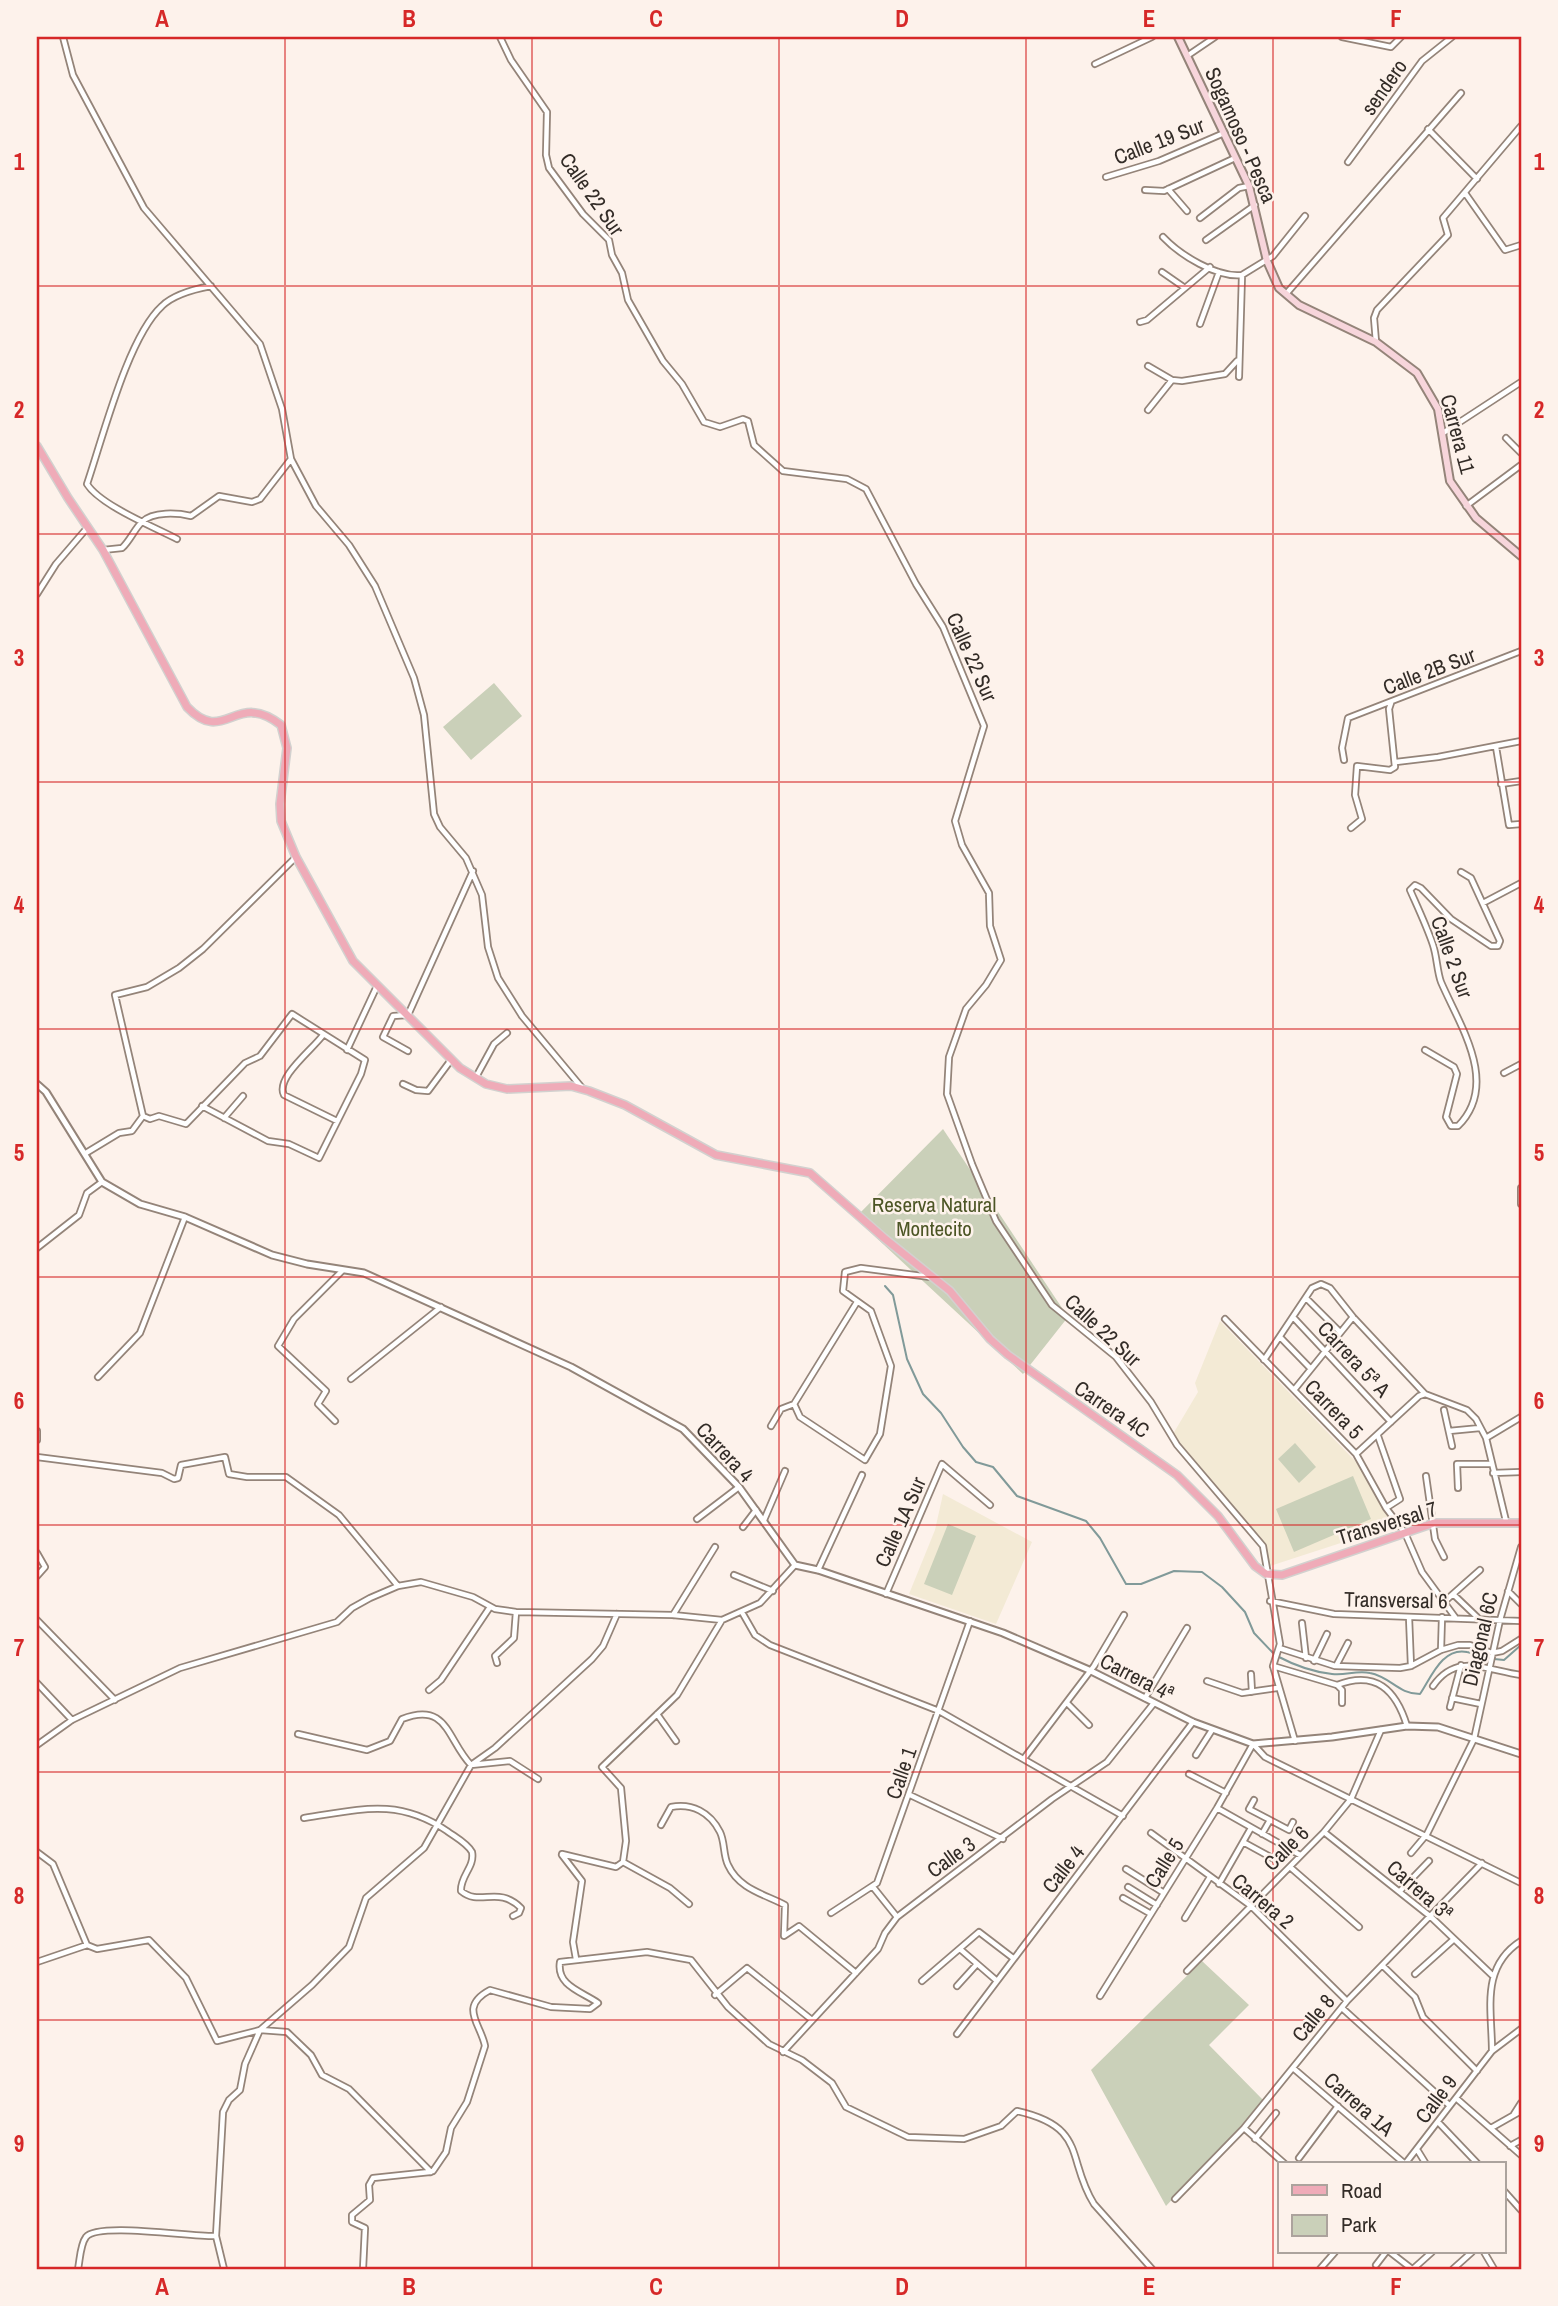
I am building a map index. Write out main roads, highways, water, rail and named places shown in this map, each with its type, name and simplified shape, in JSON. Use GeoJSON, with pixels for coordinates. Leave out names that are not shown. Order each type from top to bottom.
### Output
{"type":"FeatureCollection","features":[{"type":"Feature","properties":{"kind":"main road","name":"Sogamoso - Pesca"},"geometry":{"type":"LineString","coordinates":[[1178,37],[1249,186],[1256,205],[1267,261],[1279,288],[1299,305],[1353,331]]}},
{"type":"Feature","properties":{"kind":"main road","name":"Carrera 11"},"geometry":{"type":"LineString","coordinates":[[1353,331],[1376,342],[1406,362],[1425,384],[1438,409],[1450,481],[1466,506],[1521,556]]}},
{"type":"Feature","properties":{"kind":"main road","name":"Carrera 4C"},"geometry":{"type":"LineString","coordinates":[[37,446],[103,550],[181,696],[194,714],[202,720],[219,722],[246,711],[258,711],[281,725],[287,748],[280,804],[281,821],[296,857],[353,961],[451,1060],[476,1078],[507,1089],[571,1086],[583,1089],[625,1105],[716,1155],[810,1172],[950,1291],[990,1339],[1008,1354],[1197,1493],[1255,1566],[1266,1574]]}},
{"type":"Feature","properties":{"kind":"main road","name":"Transversal 7"},"geometry":{"type":"LineString","coordinates":[[1266,1574],[1282,1575],[1434,1523],[1521,1523]]}},
{"type":"Feature","properties":{"kind":"waterway"},"geometry":{"type":"LineString","coordinates":[[885,1286],[893,1295],[907,1359],[923,1394],[941,1413],[976,1462],[993,1467],[1017,1496],[1086,1521],[1100,1538],[1126,1584],[1141,1584],[1174,1571],[1202,1572],[1222,1587],[1245,1612],[1254,1633],[1274,1654]]}},
{"type":"Feature","properties":{"kind":"waterway"},"geometry":{"type":"LineString","coordinates":[[1494,1659],[1504,1660],[1521,1645]]}},
{"type":"Feature","properties":{"kind":"waterway"},"geometry":{"type":"LineString","coordinates":[[1279,1657],[1304,1668],[1325,1673],[1370,1673],[1406,1691],[1420,1694],[1438,1665],[1451,1654],[1467,1652],[1489,1659]]}},
{"type":"Feature","properties":{"kind":"park label","name":"Reserva Natural Montecito"},"geometry":{"type":"Point","coordinates":[934,1216]}}]}
